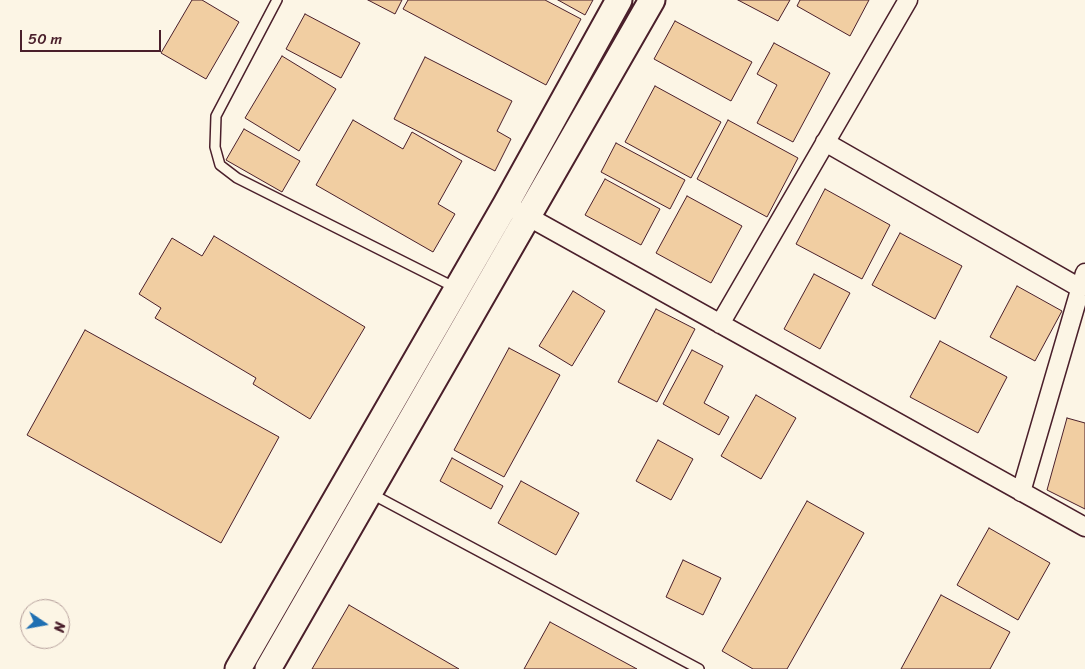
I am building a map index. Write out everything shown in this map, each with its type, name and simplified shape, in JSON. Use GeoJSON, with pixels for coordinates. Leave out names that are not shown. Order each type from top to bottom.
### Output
{"type":"FeatureCollection","features":[{"type":"Feature","properties":{"kind":"street"},"geometry":{"type":"LineString","coordinates":[[238,669],[506,204],[619,0]]}},
{"type":"Feature","properties":{"kind":"street"},"geometry":{"type":"LineString","coordinates":[[268,669],[652,0]]}},
{"type":"Feature","properties":{"kind":"street"},"geometry":{"type":"LineString","coordinates":[[720,324],[908,0]]}},
{"type":"Feature","properties":{"kind":"street"},"geometry":{"type":"LineString","coordinates":[[825,142],[1083,281],[1021,492]]}},
{"type":"Feature","properties":{"kind":"street"},"geometry":{"type":"LineString","coordinates":[[506,204],[1085,527]]}},
{"type":"Feature","properties":{"kind":"lane"},"geometry":{"type":"LineString","coordinates":[[277,0],[216,116],[215,147],[220,165],[237,178],[456,288]]}},
{"type":"Feature","properties":{"kind":"lane"},"geometry":{"type":"LineString","coordinates":[[370,493],[699,669]]}},
{"type":"Feature","properties":{"kind":"building"},"geometry":{"type":"Polygon","coordinates":[[[192,0],[202,0],[239,22],[206,79],[161,53],[192,0]]]}},
{"type":"Feature","properties":{"kind":"building"},"geometry":{"type":"Polygon","coordinates":[[[368,0],[402,0],[395,14],[368,0]]]}},
{"type":"Feature","properties":{"kind":"building"},"geometry":{"type":"Polygon","coordinates":[[[408,0],[545,0],[581,19],[546,85],[403,9],[408,0]]]}},
{"type":"Feature","properties":{"kind":"building"},"geometry":{"type":"Polygon","coordinates":[[[558,0],[593,0],[585,15],[558,0]]]}},
{"type":"Feature","properties":{"kind":"building"},"geometry":{"type":"Polygon","coordinates":[[[738,0],[790,0],[778,21],[738,0]]]}},
{"type":"Feature","properties":{"kind":"building"},"geometry":{"type":"Polygon","coordinates":[[[800,0],[869,0],[850,36],[797,6],[800,0]]]}},
{"type":"Feature","properties":{"kind":"building"},"geometry":{"type":"Polygon","coordinates":[[[305,14],[360,43],[341,78],[286,49],[305,14]]]}},
{"type":"Feature","properties":{"kind":"building"},"geometry":{"type":"Polygon","coordinates":[[[675,21],[752,62],[731,101],[654,59],[675,21]]]}},
{"type":"Feature","properties":{"kind":"building"},"geometry":{"type":"Polygon","coordinates":[[[774,43],[830,73],[793,142],[757,123],[777,85],[757,74],[774,43]]]}},
{"type":"Feature","properties":{"kind":"building"},"geometry":{"type":"Polygon","coordinates":[[[282,56],[336,89],[299,151],[245,118],[282,56]]]}},
{"type":"Feature","properties":{"kind":"building"},"geometry":{"type":"Polygon","coordinates":[[[425,57],[512,101],[497,131],[511,139],[495,171],[394,119],[425,57]]]}},
{"type":"Feature","properties":{"kind":"building"},"geometry":{"type":"Polygon","coordinates":[[[655,86],[721,122],[691,178],[625,142],[655,86]]]}},
{"type":"Feature","properties":{"kind":"building"},"geometry":{"type":"Polygon","coordinates":[[[353,120],[403,149],[412,132],[462,161],[438,204],[455,214],[433,252],[316,185],[353,120]]]}},
{"type":"Feature","properties":{"kind":"building"},"geometry":{"type":"Polygon","coordinates":[[[728,120],[798,158],[767,217],[697,179],[728,120]]]}},
{"type":"Feature","properties":{"kind":"building"},"geometry":{"type":"Polygon","coordinates":[[[244,129],[300,161],[282,192],[226,160],[244,129]]]}},
{"type":"Feature","properties":{"kind":"building"},"geometry":{"type":"Polygon","coordinates":[[[616,143],[685,180],[670,209],[601,172],[616,143]]]}},
{"type":"Feature","properties":{"kind":"building"},"geometry":{"type":"Polygon","coordinates":[[[605,179],[660,209],[641,245],[585,215],[605,179]]]}},
{"type":"Feature","properties":{"kind":"building"},"geometry":{"type":"Polygon","coordinates":[[[825,189],[890,225],[862,279],[796,244],[825,189]]]}},
{"type":"Feature","properties":{"kind":"building"},"geometry":{"type":"Polygon","coordinates":[[[687,196],[742,226],[711,283],[656,253],[687,196]]]}},
{"type":"Feature","properties":{"kind":"building"},"geometry":{"type":"Polygon","coordinates":[[[900,233],[962,266],[935,319],[872,285],[900,233]]]}},
{"type":"Feature","properties":{"kind":"building"},"geometry":{"type":"Polygon","coordinates":[[[214,236],[365,327],[310,419],[253,384],[256,378],[155,318],[161,308],[139,294],[172,238],[202,256],[214,236]]]}},
{"type":"Feature","properties":{"kind":"building"},"geometry":{"type":"Polygon","coordinates":[[[814,274],[850,293],[820,349],[784,329],[814,274]]]}},
{"type":"Feature","properties":{"kind":"building"},"geometry":{"type":"Polygon","coordinates":[[[1017,286],[1062,311],[1035,361],[990,337],[1017,286]]]}},
{"type":"Feature","properties":{"kind":"building"},"geometry":{"type":"Polygon","coordinates":[[[573,291],[605,311],[572,366],[539,346],[573,291]]]}},
{"type":"Feature","properties":{"kind":"building"},"geometry":{"type":"Polygon","coordinates":[[[656,309],[695,329],[657,402],[618,382],[656,309]]]}},
{"type":"Feature","properties":{"kind":"building"},"geometry":{"type":"Polygon","coordinates":[[[85,330],[279,437],[221,543],[27,435],[85,330]]]}},
{"type":"Feature","properties":{"kind":"building"},"geometry":{"type":"Polygon","coordinates":[[[940,341],[1007,377],[978,433],[910,397],[940,341]]]}},
{"type":"Feature","properties":{"kind":"building"},"geometry":{"type":"Polygon","coordinates":[[[509,348],[560,375],[504,477],[454,450],[509,348]]]}},
{"type":"Feature","properties":{"kind":"building"},"geometry":{"type":"Polygon","coordinates":[[[692,350],[723,366],[704,403],[729,417],[719,435],[663,404],[692,350]]]}},
{"type":"Feature","properties":{"kind":"building"},"geometry":{"type":"Polygon","coordinates":[[[756,395],[796,418],[761,479],[721,456],[756,395]]]}},
{"type":"Feature","properties":{"kind":"building"},"geometry":{"type":"Polygon","coordinates":[[[1067,418],[1085,423],[1085,509],[1047,490],[1067,418]]]}},
{"type":"Feature","properties":{"kind":"building"},"geometry":{"type":"Polygon","coordinates":[[[658,440],[693,459],[671,500],[636,481],[658,440]]]}},
{"type":"Feature","properties":{"kind":"building"},"geometry":{"type":"Polygon","coordinates":[[[452,458],[503,486],[491,509],[440,481],[452,458]]]}},
{"type":"Feature","properties":{"kind":"building"},"geometry":{"type":"Polygon","coordinates":[[[521,481],[579,513],[556,555],[498,523],[521,481]]]}},
{"type":"Feature","properties":{"kind":"building"},"geometry":{"type":"Polygon","coordinates":[[[807,501],[864,533],[787,669],[753,669],[722,651],[807,501]]]}},
{"type":"Feature","properties":{"kind":"building"},"geometry":{"type":"Polygon","coordinates":[[[989,528],[1050,563],[1018,620],[957,585],[989,528]]]}},
{"type":"Feature","properties":{"kind":"building"},"geometry":{"type":"Polygon","coordinates":[[[683,560],[721,578],[703,615],[666,597],[683,560]]]}},
{"type":"Feature","properties":{"kind":"building"},"geometry":{"type":"Polygon","coordinates":[[[941,595],[1010,632],[990,669],[901,669],[941,595]]]}},
{"type":"Feature","properties":{"kind":"building"},"geometry":{"type":"Polygon","coordinates":[[[349,605],[459,669],[312,669],[349,605]]]}},
{"type":"Feature","properties":{"kind":"building"},"geometry":{"type":"Polygon","coordinates":[[[550,622],[637,669],[524,669],[550,622]]]}}]}
